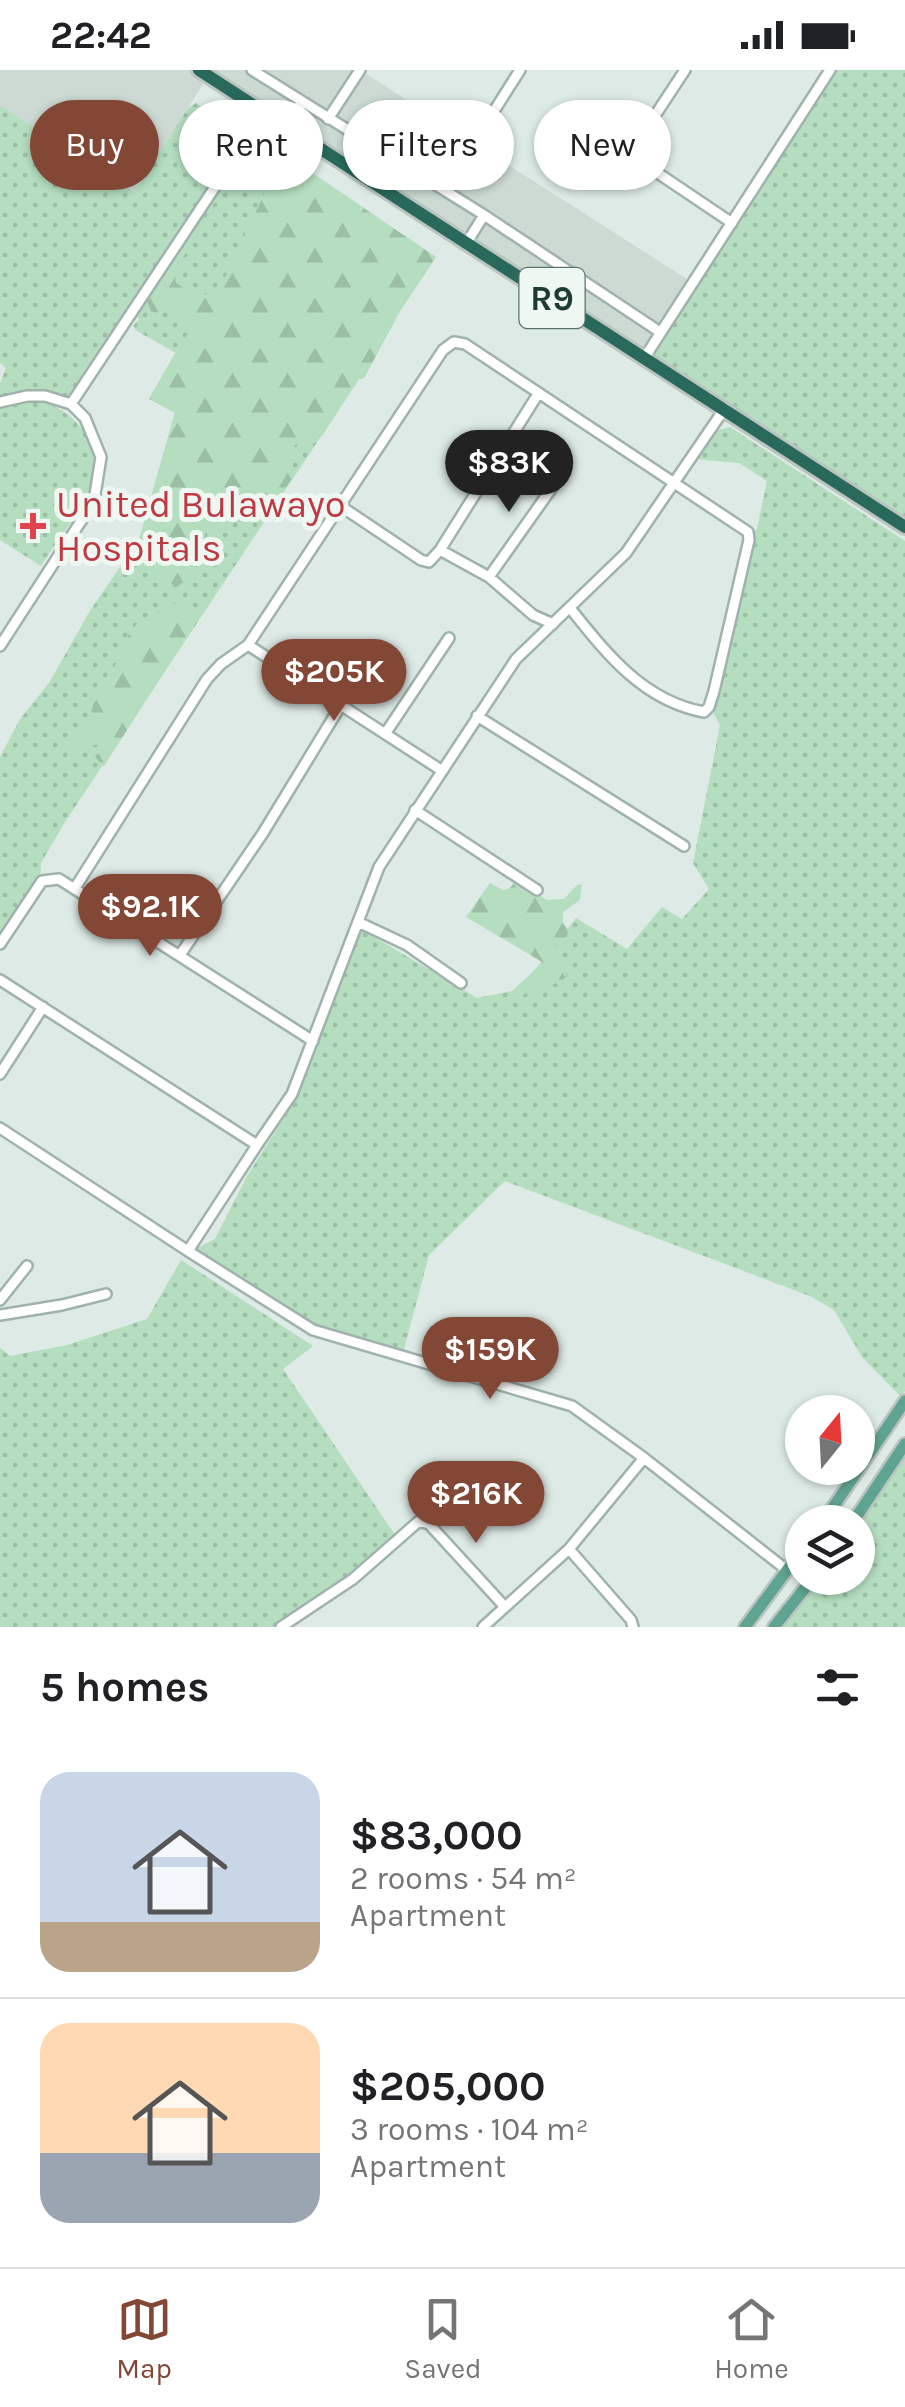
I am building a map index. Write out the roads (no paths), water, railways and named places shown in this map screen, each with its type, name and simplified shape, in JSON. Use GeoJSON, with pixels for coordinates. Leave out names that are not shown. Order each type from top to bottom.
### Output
{"type":"FeatureCollection","features":[{"type":"Feature","properties":{"kind":"highway","name":"R9"},"geometry":{"type":"LineString","coordinates":[[199,70],[245,100]]}},
{"type":"Feature","properties":{"kind":"highway","name":"R9"},"geometry":{"type":"LineString","coordinates":[[323,151],[905,528]]}},
{"type":"Feature","properties":{"kind":"main road"},"geometry":{"type":"LineString","coordinates":[[834,1505],[905,1401]]}},
{"type":"Feature","properties":{"kind":"main road"},"geometry":{"type":"LineString","coordinates":[[864,1505],[905,1444]]}},
{"type":"Feature","properties":{"kind":"main road"},"geometry":{"type":"LineString","coordinates":[[746,1627],[785,1575]]}},
{"type":"Feature","properties":{"kind":"main road"},"geometry":{"type":"LineString","coordinates":[[774,1627],[799,1595]]}},
{"type":"Feature","properties":{"kind":"street"},"geometry":{"type":"LineString","coordinates":[[252,70],[299,100]]}},
{"type":"Feature","properties":{"kind":"street"},"geometry":{"type":"LineString","coordinates":[[328,119],[360,70]]}},
{"type":"Feature","properties":{"kind":"street"},"geometry":{"type":"LineString","coordinates":[[501,100],[520,70]]}},
{"type":"Feature","properties":{"kind":"street"},"geometry":{"type":"LineString","coordinates":[[685,70],[636,146],[634,156],[641,165],[732,223]]}},
{"type":"Feature","properties":{"kind":"street"},"geometry":{"type":"LineString","coordinates":[[644,357],[830,70]]}},
{"type":"Feature","properties":{"kind":"street"},"geometry":{"type":"LineString","coordinates":[[323,116],[343,128]]}},
{"type":"Feature","properties":{"kind":"street"},"geometry":{"type":"LineString","coordinates":[[71,404],[212,190]]}},
{"type":"Feature","properties":{"kind":"street"},"geometry":{"type":"LineString","coordinates":[[444,190],[660,332]]}},
{"type":"Feature","properties":{"kind":"street"},"geometry":{"type":"LineString","coordinates":[[466,244],[484,215]]}},
{"type":"Feature","properties":{"kind":"street"},"geometry":{"type":"LineString","coordinates":[[76,888],[208,679],[248,645],[446,346],[461,342],[746,528],[749,535],[707,710],[687,707],[634,680],[615,664],[570,608]]}},
{"type":"Feature","properties":{"kind":"street"},"geometry":{"type":"LineString","coordinates":[[339,505],[420,560],[429,562],[538,394]]}},
{"type":"Feature","properties":{"kind":"street"},"geometry":{"type":"LineString","coordinates":[[0,402],[44,396],[71,404],[85,418],[101,457],[94,501],[0,646]]}},
{"type":"Feature","properties":{"kind":"street"},"geometry":{"type":"LineString","coordinates":[[188,1251],[292,1094],[376,872],[415,810],[516,659],[626,552],[724,408]]}},
{"type":"Feature","properties":{"kind":"street"},"geometry":{"type":"LineString","coordinates":[[490,577],[558,478],[556,471],[509,442]]}},
{"type":"Feature","properties":{"kind":"street"},"geometry":{"type":"LineString","coordinates":[[440,550],[490,577],[533,615],[544,633]]}},
{"type":"Feature","properties":{"kind":"street"},"geometry":{"type":"LineString","coordinates":[[533,615],[553,624]]}},
{"type":"Feature","properties":{"kind":"street"},"geometry":{"type":"LineString","coordinates":[[386,734],[449,638]]}},
{"type":"Feature","properties":{"kind":"street"},"geometry":{"type":"LineString","coordinates":[[248,645],[441,770]]}},
{"type":"Feature","properties":{"kind":"street"},"geometry":{"type":"LineString","coordinates":[[180,956],[342,706]]}},
{"type":"Feature","properties":{"kind":"street"},"geometry":{"type":"LineString","coordinates":[[477,716],[684,846]]}},
{"type":"Feature","properties":{"kind":"street"},"geometry":{"type":"LineString","coordinates":[[415,810],[538,890]]}},
{"type":"Feature","properties":{"kind":"street"},"geometry":{"type":"LineString","coordinates":[[0,944],[42,881],[59,879],[313,1040]]}},
{"type":"Feature","properties":{"kind":"street"},"geometry":{"type":"LineString","coordinates":[[358,922],[406,945],[462,983]]}},
{"type":"Feature","properties":{"kind":"street"},"geometry":{"type":"LineString","coordinates":[[0,980],[257,1144]]}},
{"type":"Feature","properties":{"kind":"street"},"geometry":{"type":"LineString","coordinates":[[0,1074],[43,1007]]}},
{"type":"Feature","properties":{"kind":"street"},"geometry":{"type":"LineString","coordinates":[[0,1128],[314,1330],[560,1402],[584,1413],[785,1569]]}},
{"type":"Feature","properties":{"kind":"street"},"geometry":{"type":"LineString","coordinates":[[0,1300],[27,1266]]}},
{"type":"Feature","properties":{"kind":"street"},"geometry":{"type":"LineString","coordinates":[[0,1315],[106,1294]]}},
{"type":"Feature","properties":{"kind":"street"},"geometry":{"type":"LineString","coordinates":[[483,1627],[568,1549],[644,1458]]}},
{"type":"Feature","properties":{"kind":"street"},"geometry":{"type":"LineString","coordinates":[[281,1627],[354,1579],[418,1522],[430,1524],[505,1607]]}},
{"type":"Feature","properties":{"kind":"street"},"geometry":{"type":"LineString","coordinates":[[568,1549],[633,1627]]}},
{"type":"Feature","properties":{"kind":"place","name":"United Bulawayo Hospitals"},"geometry":{"type":"Point","coordinates":[33,526]}}]}
